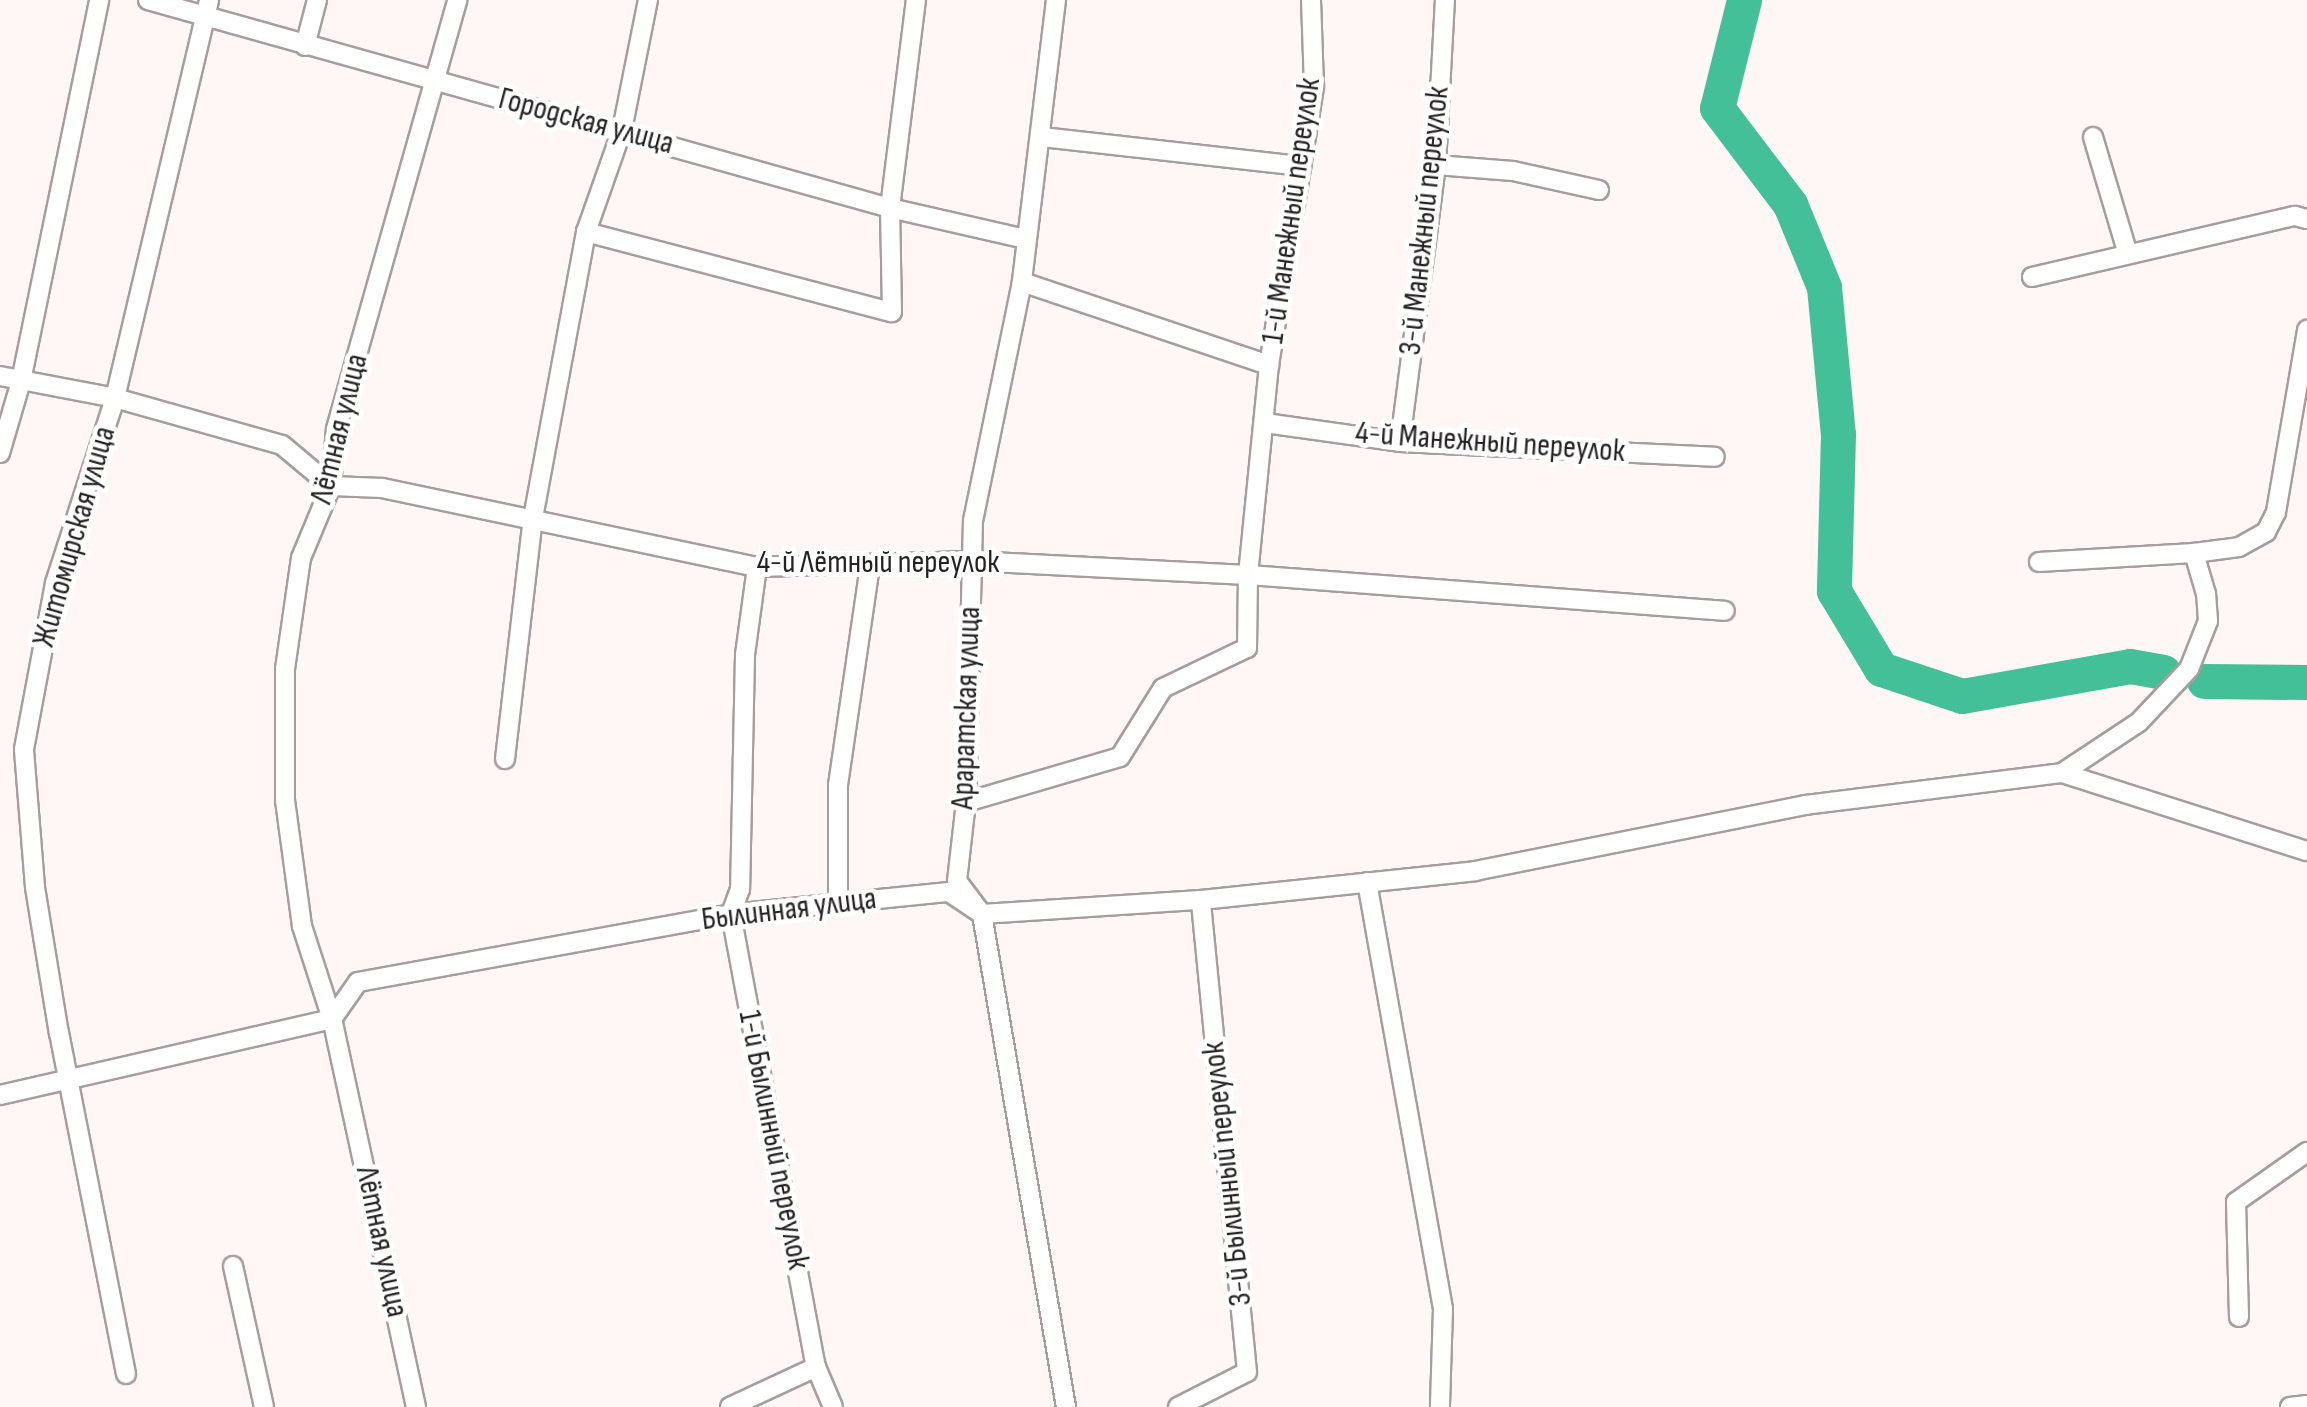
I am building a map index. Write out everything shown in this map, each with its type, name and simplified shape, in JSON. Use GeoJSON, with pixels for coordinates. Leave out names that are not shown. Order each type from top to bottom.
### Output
{"type":"FeatureCollection","features":[{"type":"Feature","properties":{"kind":"street"},"geometry":{"type":"LineString","coordinates":[[0,452],[21,381],[99,0]]}},
{"type":"Feature","properties":{"kind":"street","name":"Городская улица"},"geometry":{"type":"LineString","coordinates":[[148,0],[206,9],[305,46],[622,130],[890,208],[1025,238]]}},
{"type":"Feature","properties":{"kind":"street"},"geometry":{"type":"LineString","coordinates":[[305,46],[318,0]]}},
{"type":"Feature","properties":{"kind":"street","name":"Лётная улица"},"geometry":{"type":"LineString","coordinates":[[416,1407],[332,1019],[302,926],[285,801],[285,670],[301,558],[331,486],[336,429],[457,0]]}},
{"type":"Feature","properties":{"kind":"street"},"geometry":{"type":"LineString","coordinates":[[505,758],[533,518],[586,232],[622,130],[648,0]]}},
{"type":"Feature","properties":{"kind":"street"},"geometry":{"type":"LineString","coordinates":[[586,232],[892,312],[890,208],[916,0]]}},
{"type":"Feature","properties":{"kind":"street","name":"Араратская улица"},"geometry":{"type":"LineString","coordinates":[[1056,0],[1022,282],[978,485],[971,561],[966,802],[958,880],[982,914],[1066,1407]]}},
{"type":"Feature","properties":{"kind":"street","name":"1-й Манежный переулок"},"geometry":{"type":"LineString","coordinates":[[966,802],[1120,758],[1163,688],[1247,648],[1248,575],[1269,364],[1314,86],[1311,0]]}},
{"type":"Feature","properties":{"kind":"street","name":"3-й Манежный переулок"},"geometry":{"type":"LineString","coordinates":[[1400,442],[1436,165],[1445,0]]}},
{"type":"Feature","properties":{"kind":"street","name":"Житомирская улица"},"geometry":{"type":"LineString","coordinates":[[126,1374],[66,1080],[35,887],[24,749],[55,583],[116,398],[206,9]]}},
{"type":"Feature","properties":{"kind":"street"},"geometry":{"type":"LineString","coordinates":[[2093,137],[2127,252]]}},
{"type":"Feature","properties":{"kind":"street"},"geometry":{"type":"LineString","coordinates":[[1042,138],[1301,166]]}},
{"type":"Feature","properties":{"kind":"street"},"geometry":{"type":"LineString","coordinates":[[1436,165],[1512,172],[1599,190]]}},
{"type":"Feature","properties":{"kind":"street"},"geometry":{"type":"LineString","coordinates":[[2032,277],[2294,216],[2307,218]]}},
{"type":"Feature","properties":{"kind":"street"},"geometry":{"type":"LineString","coordinates":[[1022,282],[1269,364]]}},
{"type":"Feature","properties":{"kind":"street"},"geometry":{"type":"LineString","coordinates":[[2038,562],[2194,553],[2239,546],[2266,532],[2276,512],[2307,330]]}},
{"type":"Feature","properties":{"kind":"street"},"geometry":{"type":"LineString","coordinates":[[0,376],[116,398],[282,445],[331,486]]}},
{"type":"Feature","properties":{"kind":"street","name":"4-й Манежный переулок"},"geometry":{"type":"LineString","coordinates":[[1265,422],[1400,442],[1715,457]]}},
{"type":"Feature","properties":{"kind":"street","name":"4-й Лётный переулок"},"geometry":{"type":"LineString","coordinates":[[331,486],[382,488],[757,567],[971,561],[1248,575],[1725,611]]}},
{"type":"Feature","properties":{"kind":"street"},"geometry":{"type":"LineString","coordinates":[[2062,773],[2139,722],[2188,670],[2208,621],[2206,594],[2194,553]]}},
{"type":"Feature","properties":{"kind":"street"},"geometry":{"type":"LineString","coordinates":[[838,902],[838,785],[870,565]]}},
{"type":"Feature","properties":{"kind":"street"},"geometry":{"type":"LineString","coordinates":[[731,914],[740,889],[745,656],[757,567]]}},
{"type":"Feature","properties":{"kind":"street"},"geometry":{"type":"LineString","coordinates":[[2062,773],[2307,852]]}},
{"type":"Feature","properties":{"kind":"street","name":"Былинная улица"},"geometry":{"type":"LineString","coordinates":[[332,1019],[358,982],[731,914],[949,892],[982,914],[1201,900],[1474,871],[1805,806],[2062,773]]}},
{"type":"Feature","properties":{"kind":"street"},"geometry":{"type":"LineString","coordinates":[[1367,882],[1443,1309],[1440,1407]]}},
{"type":"Feature","properties":{"kind":"street","name":"3-й Былинный переулок"},"geometry":{"type":"LineString","coordinates":[[1178,1407],[1247,1372],[1201,900]]}},
{"type":"Feature","properties":{"kind":"street","name":"1-й Былинный переулок"},"geometry":{"type":"LineString","coordinates":[[731,914],[816,1367],[833,1407]]}},
{"type":"Feature","properties":{"kind":"street"},"geometry":{"type":"LineString","coordinates":[[0,1095],[332,1019]]}},
{"type":"Feature","properties":{"kind":"street"},"geometry":{"type":"LineString","coordinates":[[2240,1317],[2236,1202],[2307,1152]]}},
{"type":"Feature","properties":{"kind":"street"},"geometry":{"type":"LineString","coordinates":[[233,1266],[264,1407]]}},
{"type":"Feature","properties":{"kind":"street"},"geometry":{"type":"LineString","coordinates":[[730,1407],[816,1367]]}},
{"type":"Feature","properties":{"kind":"street"},"geometry":{"type":"LineString","coordinates":[[2290,1407],[2307,1405]]}},
{"type":"Feature","properties":{"kind":"waterway"},"geometry":{"type":"LineString","coordinates":[[1744,0],[1717,108],[1790,204],[1824,287],[1838,434],[1834,591],[1881,669],[1962,696],[2130,666],[2163,672]]}},
{"type":"Feature","properties":{"kind":"waterway"},"geometry":{"type":"LineString","coordinates":[[2204,681],[2307,682]]}}]}
